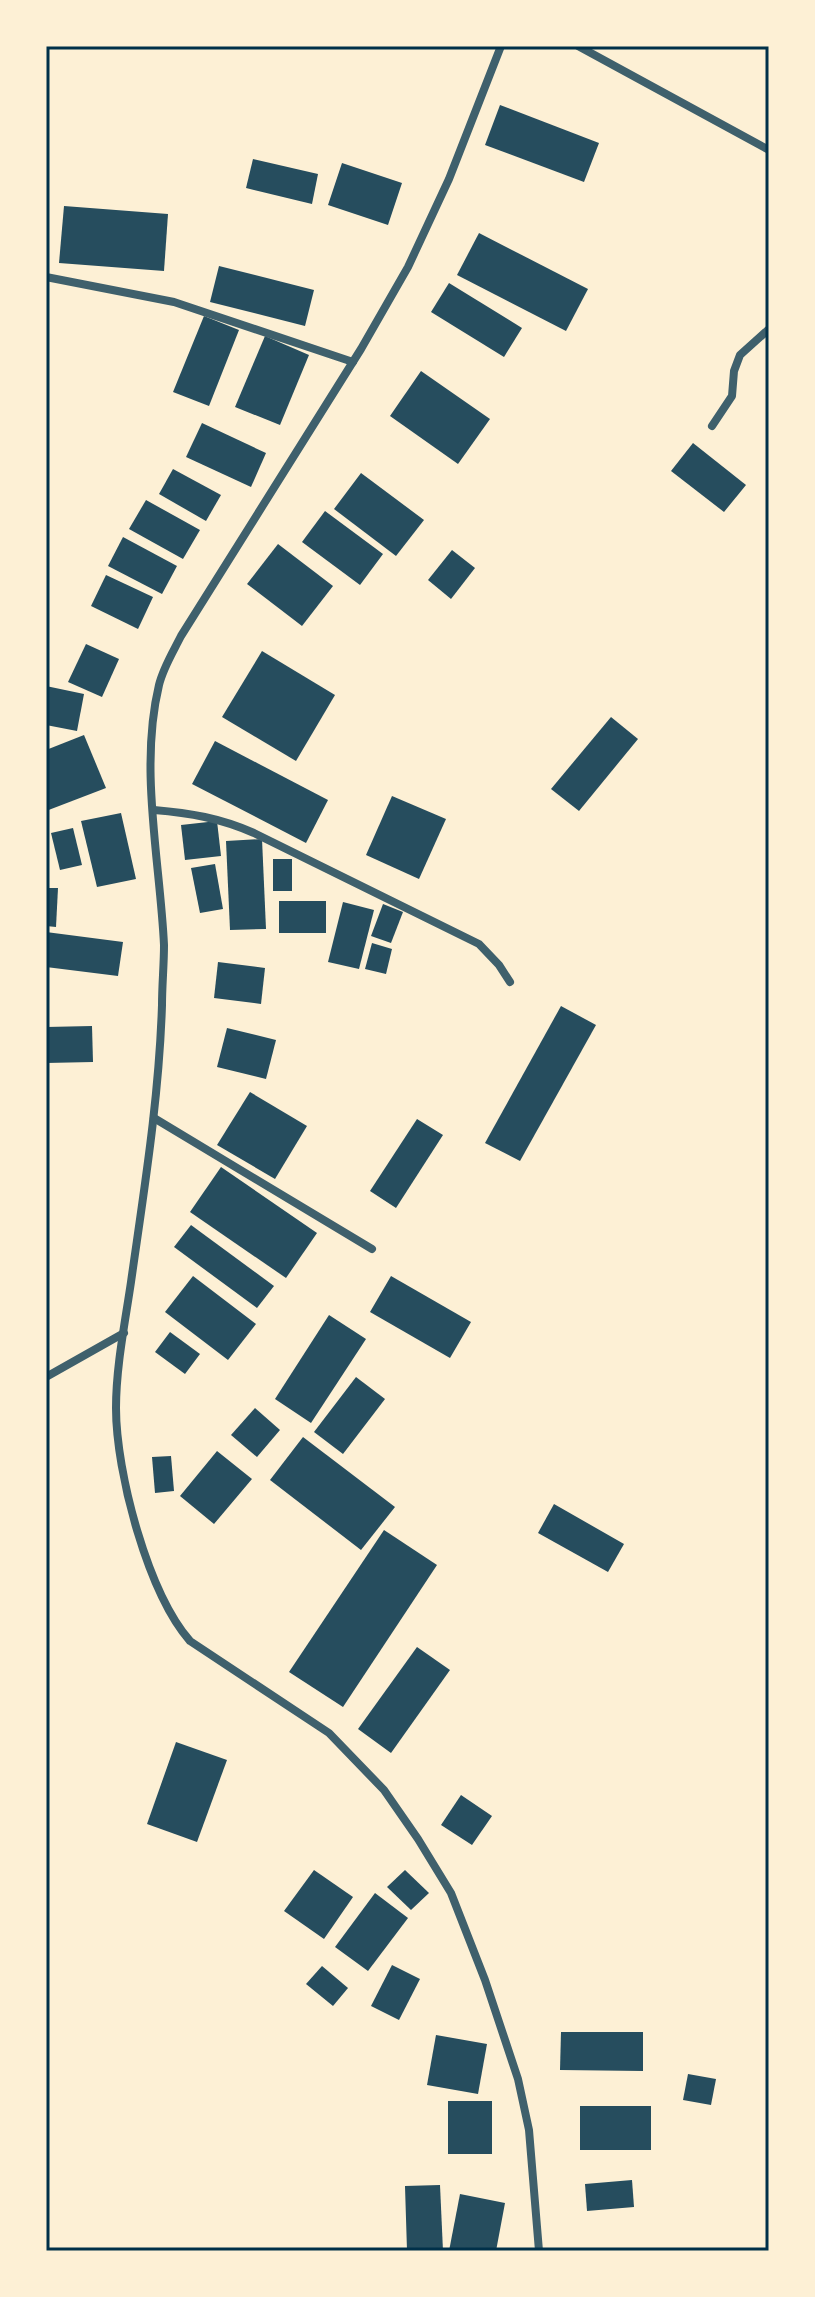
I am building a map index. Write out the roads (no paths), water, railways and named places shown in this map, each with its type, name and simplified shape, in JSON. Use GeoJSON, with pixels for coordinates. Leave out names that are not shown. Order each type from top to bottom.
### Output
{"type":"FeatureCollection","features":[{"type":"Feature","properties":{"kind":"street"},"geometry":{"type":"LineString","coordinates":[[501,46],[428,227],[408,267],[168,662],[159,683],[150,758],[164,948],[154,1118],[116,1408],[119,1446],[129,1494],[157,1590],[175,1624],[190,1641],[317,1725],[349,1753],[384,1790],[451,1893],[485,1980],[518,2079],[529,2130],[539,2251]]}},
{"type":"Feature","properties":{"kind":"street"},"geometry":{"type":"LineString","coordinates":[[578,46],[769,150]]}},
{"type":"Feature","properties":{"kind":"street"},"geometry":{"type":"LineString","coordinates":[[46,277],[174,302],[353,362]]}},
{"type":"Feature","properties":{"kind":"street"},"geometry":{"type":"LineString","coordinates":[[712,426],[732,396],[734,371],[740,355],[769,329]]}},
{"type":"Feature","properties":{"kind":"street"},"geometry":{"type":"LineString","coordinates":[[154,810],[200,814],[254,833],[479,944],[510,982]]}},
{"type":"Feature","properties":{"kind":"street"},"geometry":{"type":"LineString","coordinates":[[154,1118],[372,1249]]}},
{"type":"Feature","properties":{"kind":"street"},"geometry":{"type":"LineString","coordinates":[[46,1377],[124,1333]]}}]}
